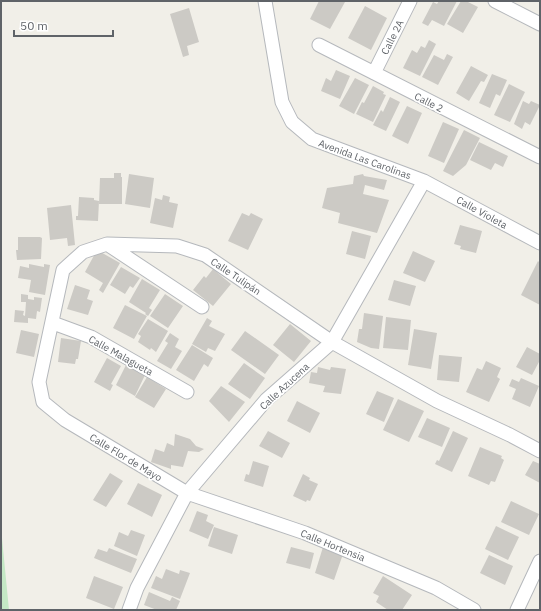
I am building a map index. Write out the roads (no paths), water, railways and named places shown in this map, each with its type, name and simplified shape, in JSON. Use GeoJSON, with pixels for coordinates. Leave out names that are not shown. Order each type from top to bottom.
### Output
{"type":"FeatureCollection","features":[{"type":"Feature","properties":{"kind":"street","name":"Avenida Las Carolinas"},"geometry":{"type":"LineString","coordinates":[[265,1],[282,102],[292,122],[312,139],[424,181]]}},
{"type":"Feature","properties":{"kind":"street","name":"Calle 2A"},"geometry":{"type":"LineString","coordinates":[[374,73],[410,1]]}},
{"type":"Feature","properties":{"kind":"street"},"geometry":{"type":"LineString","coordinates":[[495,1],[540,24]]}},
{"type":"Feature","properties":{"kind":"street","name":"Calle 2"},"geometry":{"type":"LineString","coordinates":[[319,45],[540,157]]}},
{"type":"Feature","properties":{"kind":"street","name":"Calle Violeta"},"geometry":{"type":"LineString","coordinates":[[424,181],[540,243]]}},
{"type":"Feature","properties":{"kind":"street","name":"Calle Azucena"},"geometry":{"type":"LineString","coordinates":[[129,610],[137,588],[187,493],[266,400],[332,342],[424,181]]}},
{"type":"Feature","properties":{"kind":"street"},"geometry":{"type":"LineString","coordinates":[[106,244],[202,307]]}},
{"type":"Feature","properties":{"kind":"street","name":"Calle Tulipán"},"geometry":{"type":"LineString","coordinates":[[65,420],[43,402],[39,382],[53,323],[63,270],[83,252],[106,244],[177,246],[205,255],[332,342],[437,401],[510,435],[540,451]]}},
{"type":"Feature","properties":{"kind":"street","name":"Calle Malagueta"},"geometry":{"type":"LineString","coordinates":[[53,323],[92,337],[188,392]]}},
{"type":"Feature","properties":{"kind":"street","name":"Calle Flor de Mayo"},"geometry":{"type":"LineString","coordinates":[[65,420],[187,493]]}},
{"type":"Feature","properties":{"kind":"street","name":"Calle Hortensia"},"geometry":{"type":"LineString","coordinates":[[187,493],[305,533],[436,588],[474,610]]}},
{"type":"Feature","properties":{"kind":"street"},"geometry":{"type":"LineString","coordinates":[[517,610],[540,561]]}}]}
